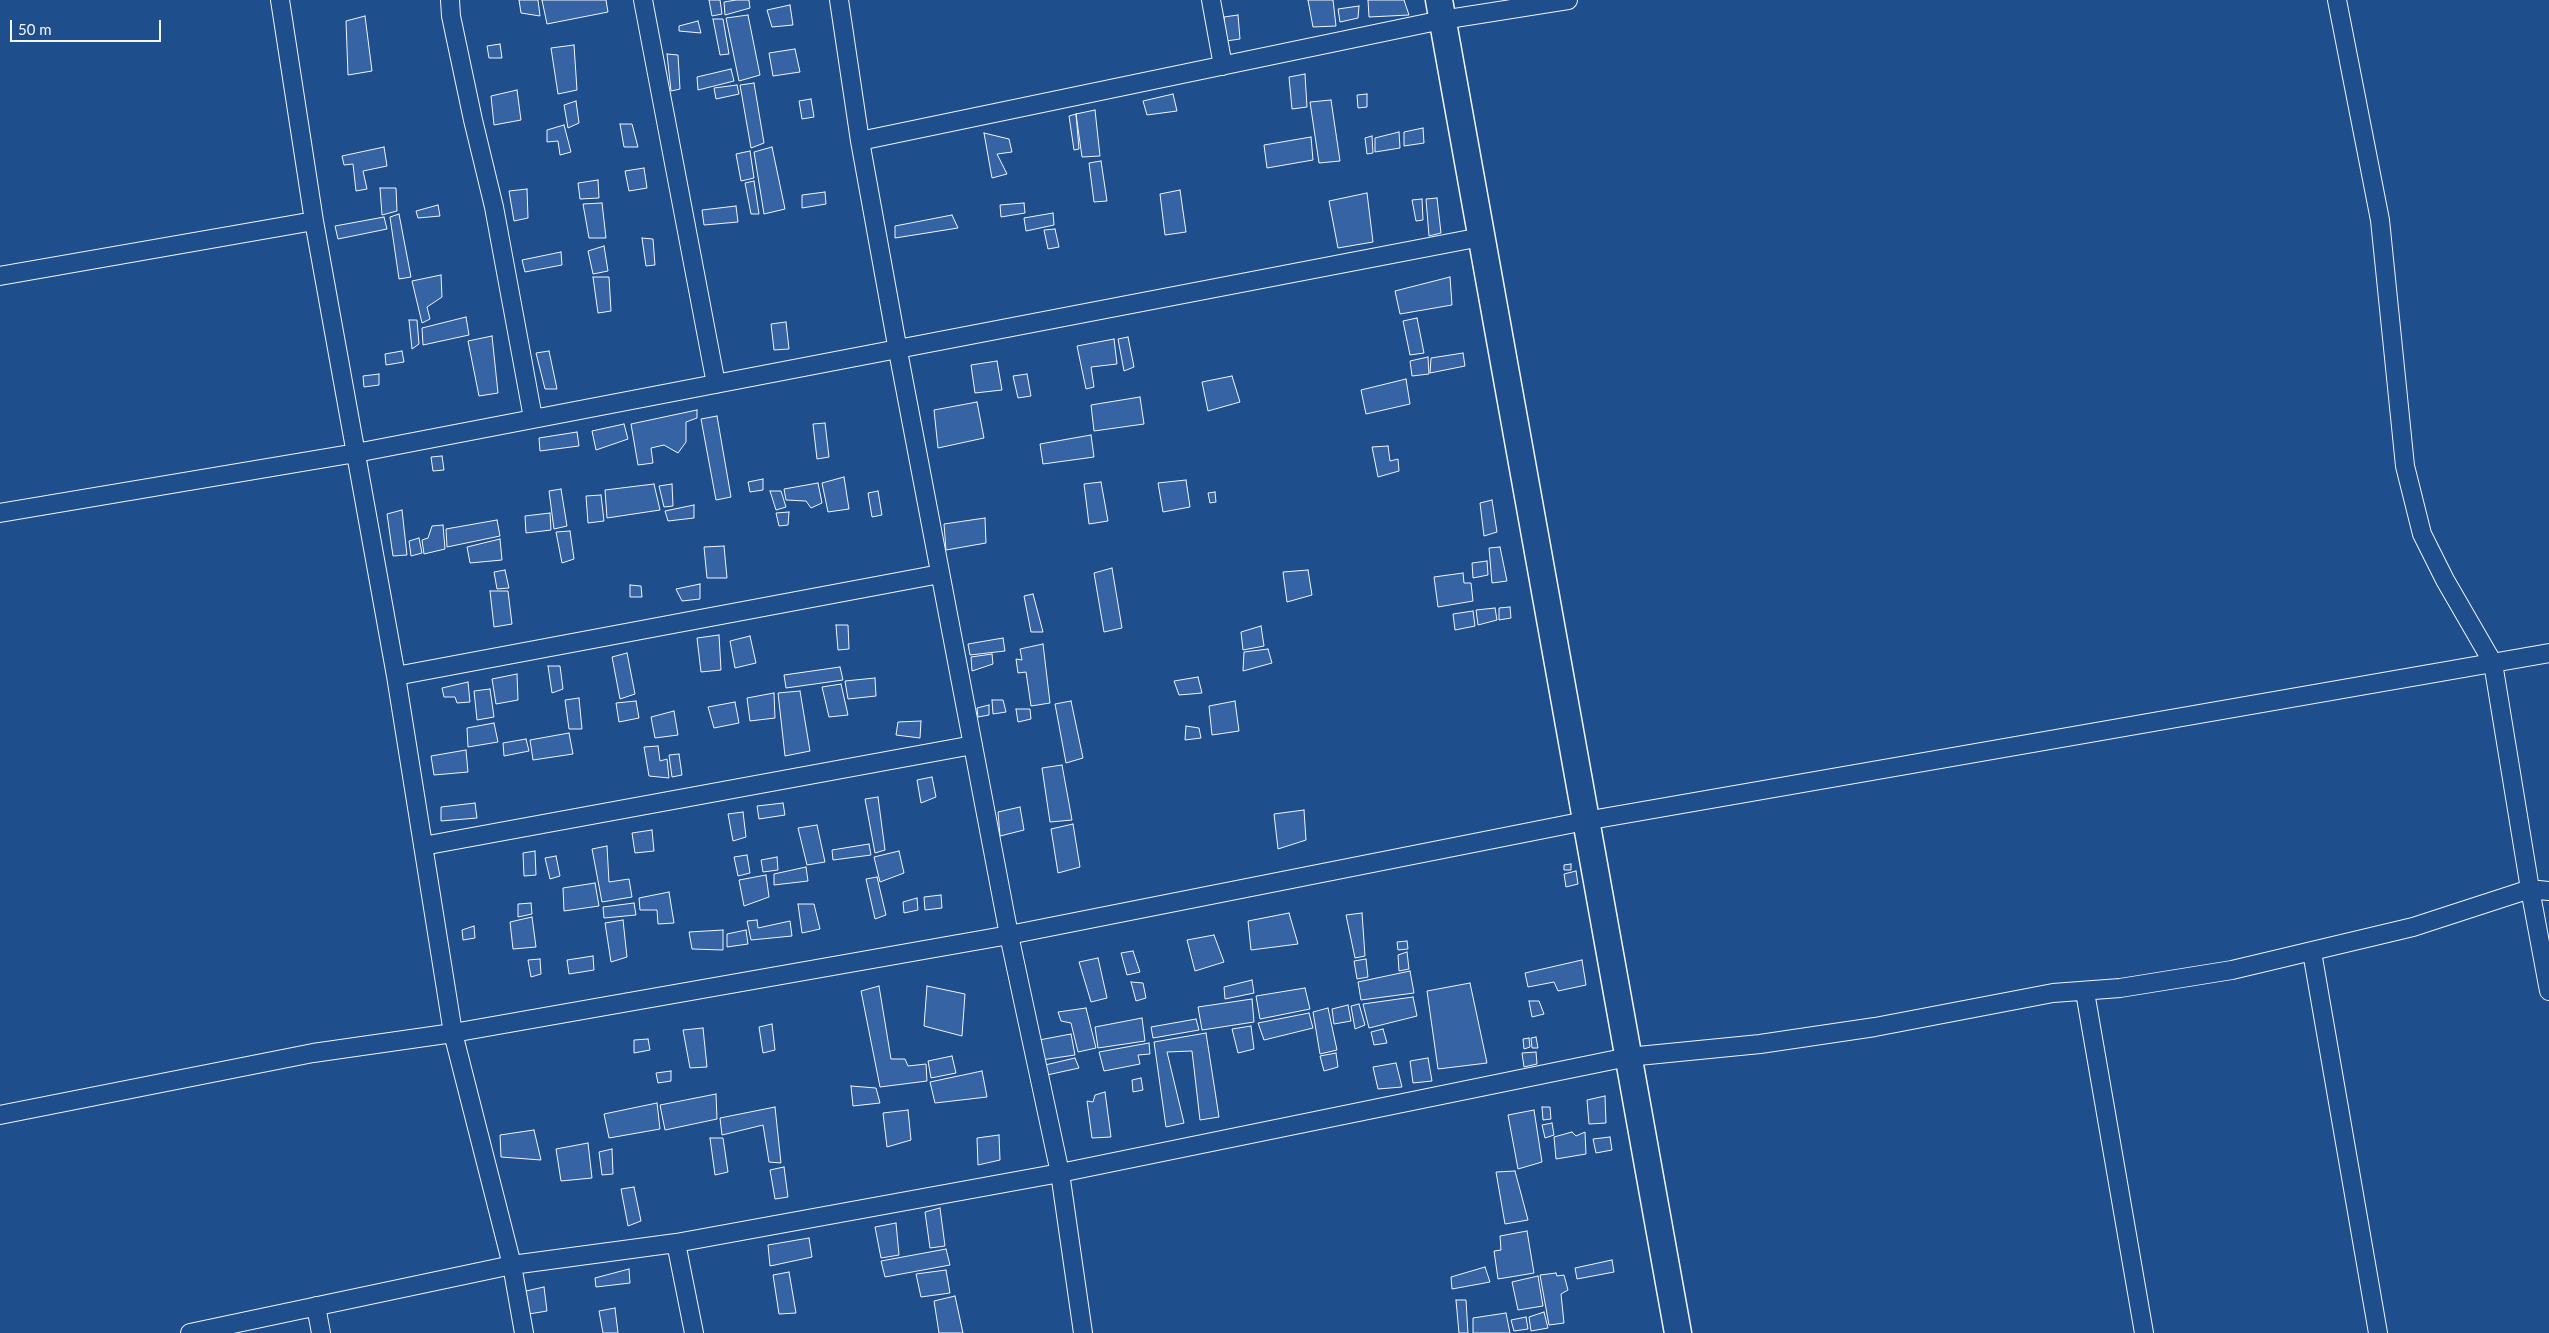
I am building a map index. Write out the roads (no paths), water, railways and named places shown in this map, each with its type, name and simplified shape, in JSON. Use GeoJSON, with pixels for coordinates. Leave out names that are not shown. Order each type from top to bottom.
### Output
{"type":"FeatureCollection","features":[{"type":"Feature","properties":{"kind":"street"},"geometry":{"type":"LineString","coordinates":[[280,0],[314,221],[396,676],[453,1033],[512,1265],[524,1333]]}},
{"type":"Feature","properties":{"kind":"street"},"geometry":{"type":"LineString","coordinates":[[450,0],[451,16],[494,207],[533,418]]}},
{"type":"Feature","properties":{"kind":"street"},"geometry":{"type":"LineString","coordinates":[[643,0],[716,384]]}},
{"type":"Feature","properties":{"kind":"street"},"geometry":{"type":"LineString","coordinates":[[839,0],[860,141],[1008,935],[1060,1173],[1083,1333]]}},
{"type":"Feature","properties":{"kind":"street"},"geometry":{"type":"LineString","coordinates":[[1211,0],[1223,66]]}},
{"type":"Feature","properties":{"kind":"street"},"geometry":{"type":"LineString","coordinates":[[860,141],[1223,66],[1441,10],[1568,0]]}},
{"type":"Feature","properties":{"kind":"street"},"geometry":{"type":"LineString","coordinates":[[2337,0],[2380,220],[2405,466],[2422,534],[2445,580],[2494,663],[2530,889],[2549,990]]}},
{"type":"Feature","properties":{"kind":"street"},"geometry":{"type":"LineString","coordinates":[[1441,10],[1678,1333]]}},
{"type":"Feature","properties":{"kind":"street"},"geometry":{"type":"LineString","coordinates":[[0,276],[314,221]]}},
{"type":"Feature","properties":{"kind":"street"},"geometry":{"type":"LineString","coordinates":[[0,513],[356,453],[533,418],[898,351],[1481,237]]}},
{"type":"Feature","properties":{"kind":"street"},"geometry":{"type":"LineString","coordinates":[[396,676],[940,574]]}},
{"type":"Feature","properties":{"kind":"street"},"geometry":{"type":"LineString","coordinates":[[0,1115],[313,1053],[453,1033],[1008,935],[1585,821],[2549,653]]}},
{"type":"Feature","properties":{"kind":"street"},"geometry":{"type":"LineString","coordinates":[[423,846],[973,746]]}},
{"type":"Feature","properties":{"kind":"street"},"geometry":{"type":"LineString","coordinates":[[190,1333],[512,1265],[676,1243],[1060,1173],[1628,1058],[1760,1044],[1876,1027],[2053,994],[2162,983],[2312,952],[2413,927],[2530,889],[2549,891]]}},
{"type":"Feature","properties":{"kind":"street"},"geometry":{"type":"LineString","coordinates":[[2312,952],[2378,1333]]}},
{"type":"Feature","properties":{"kind":"street"},"geometry":{"type":"LineString","coordinates":[[2085,992],[2144,1333]]}},
{"type":"Feature","properties":{"kind":"street"},"geometry":{"type":"LineString","coordinates":[[676,1243],[694,1333]]}},
{"type":"Feature","properties":{"kind":"street"},"geometry":{"type":"LineString","coordinates":[[316,1306],[321,1333]]}}]}
